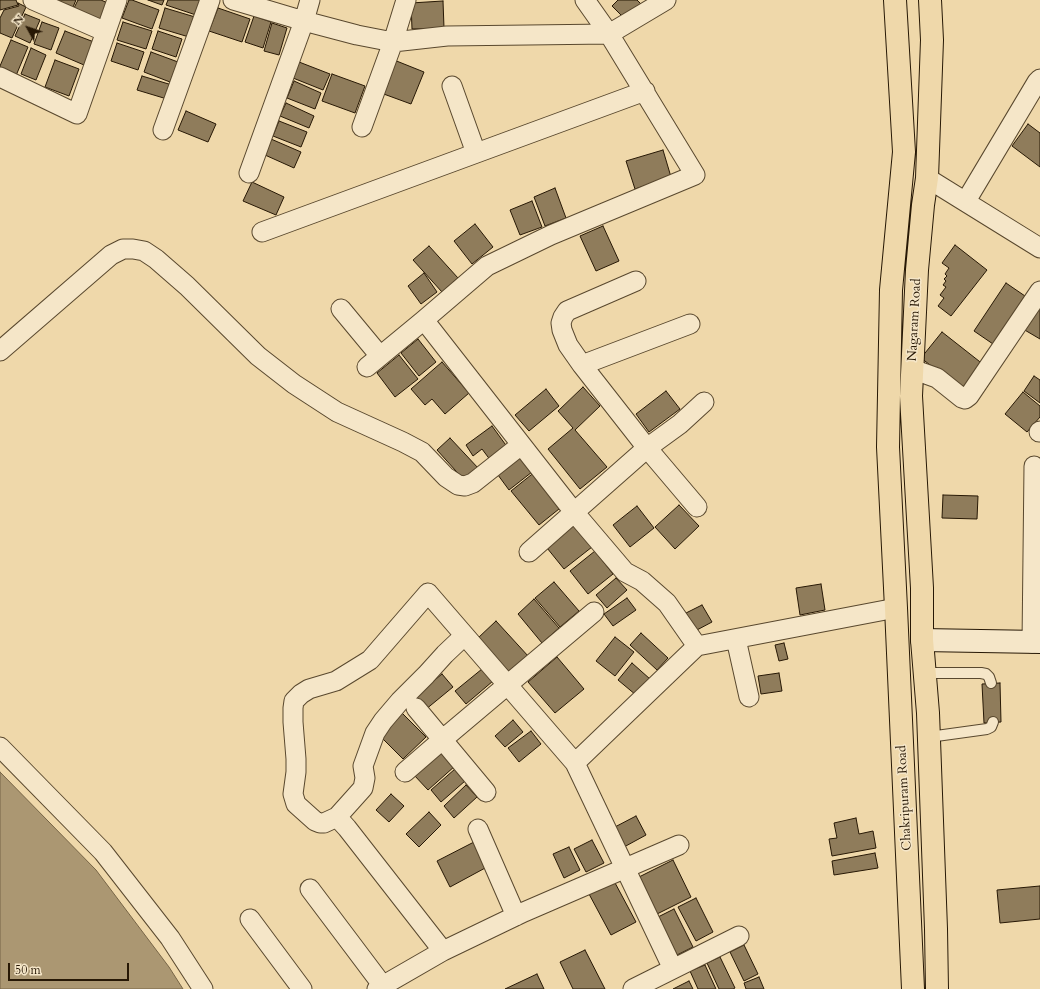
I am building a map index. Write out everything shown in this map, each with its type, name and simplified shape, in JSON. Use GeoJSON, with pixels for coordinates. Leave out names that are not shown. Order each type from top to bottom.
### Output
{"type":"FeatureCollection","features":[{"type":"Feature","properties":{"kind":"main road","name":"Nagaram Road"},"geometry":{"type":"LineString","coordinates":[[922,640],[922,588],[911,396],[917,270],[927,178],[932,40],[930,1]]}},
{"type":"Feature","properties":{"kind":"main road","name":"Nagaram Road"},"geometry":{"type":"LineString","coordinates":[[895,3],[904,152],[891,290],[888,448],[896,608]]}},
{"type":"Feature","properties":{"kind":"main road","name":"Chakripuram Road"},"geometry":{"type":"LineString","coordinates":[[896,608],[914,989]]}},
{"type":"Feature","properties":{"kind":"main road","name":"Chakripuram Road"},"geometry":{"type":"LineString","coordinates":[[922,640],[929,737],[937,989]]}},
{"type":"Feature","properties":{"kind":"street"},"geometry":{"type":"LineString","coordinates":[[33,0],[106,32]]}},
{"type":"Feature","properties":{"kind":"street"},"geometry":{"type":"LineString","coordinates":[[0,77],[76,114],[117,0]]}},
{"type":"Feature","properties":{"kind":"street"},"geometry":{"type":"LineString","coordinates":[[163,130],[210,0]]}},
{"type":"Feature","properties":{"kind":"street"},"geometry":{"type":"LineString","coordinates":[[233,0],[357,35],[393,42],[447,36],[609,34],[666,0]]}},
{"type":"Feature","properties":{"kind":"street"},"geometry":{"type":"LineString","coordinates":[[249,174],[304,21],[310,0]]}},
{"type":"Feature","properties":{"kind":"street"},"geometry":{"type":"LineString","coordinates":[[362,127],[393,42],[406,0]]}},
{"type":"Feature","properties":{"kind":"street"},"geometry":{"type":"LineString","coordinates":[[341,309],[373,361],[487,266],[551,235],[695,175],[609,34],[584,0]]}},
{"type":"Feature","properties":{"kind":"street"},"geometry":{"type":"LineString","coordinates":[[966,201],[1040,79]]}},
{"type":"Feature","properties":{"kind":"street"},"geometry":{"type":"LineString","coordinates":[[452,86],[476,154]]}},
{"type":"Feature","properties":{"kind":"street"},"geometry":{"type":"LineString","coordinates":[[262,232],[645,91]]}},
{"type":"Feature","properties":{"kind":"street"},"geometry":{"type":"LineString","coordinates":[[927,178],[1040,248]]}},
{"type":"Feature","properties":{"kind":"street"},"geometry":{"type":"LineString","coordinates":[[0,351],[111,255],[123,249],[133,249],[144,251],[156,259],[187,286],[258,356],[294,384],[337,412],[422,452],[446,477],[458,485],[465,486],[474,483],[521,445]]}},
{"type":"Feature","properties":{"kind":"street"},"geometry":{"type":"LineString","coordinates":[[636,281],[567,311],[562,317],[562,330],[568,345],[582,365],[647,448],[697,507]]}},
{"type":"Feature","properties":{"kind":"street"},"geometry":{"type":"LineString","coordinates":[[912,369],[937,378],[962,398],[969,396],[1040,291]]}},
{"type":"Feature","properties":{"kind":"street"},"geometry":{"type":"LineString","coordinates":[[424,320],[574,512],[625,572],[642,581],[667,603],[697,646]]}},
{"type":"Feature","properties":{"kind":"street"},"geometry":{"type":"LineString","coordinates":[[582,365],[690,324]]}},
{"type":"Feature","properties":{"kind":"street"},"geometry":{"type":"LineString","coordinates":[[529,552],[647,448],[680,424],[704,402]]}},
{"type":"Feature","properties":{"kind":"street"},"geometry":{"type":"LineString","coordinates":[[922,640],[1036,643],[1034,466]]}},
{"type":"Feature","properties":{"kind":"street"},"geometry":{"type":"LineString","coordinates":[[464,636],[400,701],[383,721],[375,734],[363,766],[365,778],[363,788],[337,817],[320,824],[296,804],[293,794],[296,772],[293,722],[294,701],[309,688],[336,681],[370,660],[428,593],[575,763],[673,969]]}},
{"type":"Feature","properties":{"kind":"street"},"geometry":{"type":"LineString","coordinates":[[575,763],[697,646],[896,608]]}},
{"type":"Feature","properties":{"kind":"street"},"geometry":{"type":"LineString","coordinates":[[405,772],[594,612]]}},
{"type":"Feature","properties":{"kind":"street"},"geometry":{"type":"LineString","coordinates":[[736,639],[749,697]]}},
{"type":"Feature","properties":{"kind":"street"},"geometry":{"type":"LineString","coordinates":[[416,708],[486,792]]}},
{"type":"Feature","properties":{"kind":"street"},"geometry":{"type":"LineString","coordinates":[[0,747],[103,852],[170,938],[204,989]]}},
{"type":"Feature","properties":{"kind":"street"},"geometry":{"type":"LineString","coordinates":[[337,817],[443,951]]}},
{"type":"Feature","properties":{"kind":"street"},"geometry":{"type":"LineString","coordinates":[[478,829],[516,916]]}},
{"type":"Feature","properties":{"kind":"street"},"geometry":{"type":"LineString","coordinates":[[310,889],[380,987],[443,951],[516,916],[679,845]]}},
{"type":"Feature","properties":{"kind":"street"},"geometry":{"type":"LineString","coordinates":[[250,919],[302,989]]}},
{"type":"Feature","properties":{"kind":"street"},"geometry":{"type":"LineString","coordinates":[[633,989],[739,936]]}},
{"type":"Feature","properties":{"kind":"lane"},"geometry":{"type":"LineString","coordinates":[[925,673],[981,673],[986,674],[989,677],[991,684]]}},
{"type":"Feature","properties":{"kind":"lane"},"geometry":{"type":"LineString","coordinates":[[929,737],[987,729],[993,725],[994,722]]}},
{"type":"Feature","properties":{"kind":"shaded area"},"geometry":{"type":"Polygon","coordinates":[[[0,772],[96,870],[169,967],[183,989],[0,989],[0,772]]]}},
{"type":"Feature","properties":{"kind":"building"},"geometry":{"type":"Polygon","coordinates":[[[0,0],[16,0],[18,5],[0,10],[0,0]]]}},
{"type":"Feature","properties":{"kind":"building"},"geometry":{"type":"Polygon","coordinates":[[[49,0],[76,0],[71,12],[49,0]]]}},
{"type":"Feature","properties":{"kind":"building"},"geometry":{"type":"Polygon","coordinates":[[[78,0],[101,0],[112,5],[102,27],[72,12],[78,0]]]}},
{"type":"Feature","properties":{"kind":"building"},"geometry":{"type":"Polygon","coordinates":[[[129,0],[159,10],[152,29],[122,18],[129,0]]]}},
{"type":"Feature","properties":{"kind":"building"},"geometry":{"type":"Polygon","coordinates":[[[148,0],[164,0],[162,5],[148,0]]]}},
{"type":"Feature","properties":{"kind":"building"},"geometry":{"type":"Polygon","coordinates":[[[168,0],[201,0],[196,15],[166,5],[168,0]]]}},
{"type":"Feature","properties":{"kind":"building"},"geometry":{"type":"Polygon","coordinates":[[[618,0],[637,0],[642,5],[626,20],[612,6],[618,0]]]}},
{"type":"Feature","properties":{"kind":"building"},"geometry":{"type":"Polygon","coordinates":[[[443,1],[444,28],[412,29],[411,3],[443,1]]]}},
{"type":"Feature","properties":{"kind":"building"},"geometry":{"type":"Polygon","coordinates":[[[18,3],[26,7],[12,38],[0,33],[0,18],[4,10],[19,6],[18,3]]]}},
{"type":"Feature","properties":{"kind":"building"},"geometry":{"type":"Polygon","coordinates":[[[165,8],[195,17],[189,37],[159,28],[165,8]]]}},
{"type":"Feature","properties":{"kind":"building"},"geometry":{"type":"Polygon","coordinates":[[[218,8],[250,19],[242,42],[209,31],[218,8]]]}},
{"type":"Feature","properties":{"kind":"building"},"geometry":{"type":"Polygon","coordinates":[[[25,14],[40,20],[30,43],[15,36],[25,14]]]}},
{"type":"Feature","properties":{"kind":"building"},"geometry":{"type":"Polygon","coordinates":[[[254,16],[271,22],[263,48],[245,42],[254,16]]]}},
{"type":"Feature","properties":{"kind":"building"},"geometry":{"type":"Polygon","coordinates":[[[42,22],[59,28],[51,50],[34,44],[42,22]]]}},
{"type":"Feature","properties":{"kind":"building"},"geometry":{"type":"Polygon","coordinates":[[[123,22],[152,31],[146,49],[117,40],[123,22]]]}},
{"type":"Feature","properties":{"kind":"building"},"geometry":{"type":"Polygon","coordinates":[[[272,23],[287,28],[279,55],[264,51],[272,23]]]}},
{"type":"Feature","properties":{"kind":"building"},"geometry":{"type":"Polygon","coordinates":[[[65,31],[94,42],[84,65],[56,53],[65,31]]]}},
{"type":"Feature","properties":{"kind":"building"},"geometry":{"type":"Polygon","coordinates":[[[158,31],[182,39],[176,57],[152,49],[158,31]]]}},
{"type":"Feature","properties":{"kind":"building"},"geometry":{"type":"Polygon","coordinates":[[[11,40],[28,47],[15,78],[0,71],[0,66],[11,40]]]}},
{"type":"Feature","properties":{"kind":"building"},"geometry":{"type":"Polygon","coordinates":[[[117,43],[144,52],[138,70],[111,61],[117,43]]]}},
{"type":"Feature","properties":{"kind":"building"},"geometry":{"type":"Polygon","coordinates":[[[31,48],[46,55],[36,80],[21,74],[31,48]]]}},
{"type":"Feature","properties":{"kind":"building"},"geometry":{"type":"Polygon","coordinates":[[[151,52],[178,62],[170,82],[144,72],[151,52]]]}},
{"type":"Feature","properties":{"kind":"building"},"geometry":{"type":"Polygon","coordinates":[[[55,60],[79,69],[69,96],[45,87],[55,60]]]}},
{"type":"Feature","properties":{"kind":"building"},"geometry":{"type":"Polygon","coordinates":[[[394,60],[424,72],[411,104],[381,93],[394,60]]]}},
{"type":"Feature","properties":{"kind":"building"},"geometry":{"type":"Polygon","coordinates":[[[299,62],[330,74],[323,90],[293,78],[299,62]]]}},
{"type":"Feature","properties":{"kind":"building"},"geometry":{"type":"Polygon","coordinates":[[[332,74],[365,86],[355,113],[322,101],[332,74]]]}},
{"type":"Feature","properties":{"kind":"building"},"geometry":{"type":"Polygon","coordinates":[[[142,76],[172,85],[167,99],[137,90],[142,76]]]}},
{"type":"Feature","properties":{"kind":"building"},"geometry":{"type":"Polygon","coordinates":[[[294,81],[321,93],[315,109],[287,98],[294,81]]]}},
{"type":"Feature","properties":{"kind":"building"},"geometry":{"type":"Polygon","coordinates":[[[286,103],[314,116],[309,128],[280,116],[286,103]]]}},
{"type":"Feature","properties":{"kind":"building"},"geometry":{"type":"Polygon","coordinates":[[[186,111],[216,124],[208,142],[178,130],[186,111]]]}},
{"type":"Feature","properties":{"kind":"building"},"geometry":{"type":"Polygon","coordinates":[[[279,121],[307,132],[301,147],[273,136],[279,121]]]}},
{"type":"Feature","properties":{"kind":"building"},"geometry":{"type":"Polygon","coordinates":[[[1028,124],[1040,133],[1040,167],[1012,146],[1028,124]]]}},
{"type":"Feature","properties":{"kind":"building"},"geometry":{"type":"Polygon","coordinates":[[[271,139],[301,152],[294,168],[265,155],[271,139]]]}},
{"type":"Feature","properties":{"kind":"building"},"geometry":{"type":"Polygon","coordinates":[[[663,150],[671,177],[635,189],[626,161],[663,150]]]}},
{"type":"Feature","properties":{"kind":"building"},"geometry":{"type":"Polygon","coordinates":[[[252,182],[284,197],[276,215],[243,201],[252,182]]]}},
{"type":"Feature","properties":{"kind":"building"},"geometry":{"type":"Polygon","coordinates":[[[555,188],[566,218],[545,226],[534,197],[555,188]]]}},
{"type":"Feature","properties":{"kind":"building"},"geometry":{"type":"Polygon","coordinates":[[[532,201],[542,227],[520,235],[510,210],[532,201]]]}},
{"type":"Feature","properties":{"kind":"building"},"geometry":{"type":"Polygon","coordinates":[[[475,224],[493,247],[472,264],[454,241],[475,224]]]}},
{"type":"Feature","properties":{"kind":"building"},"geometry":{"type":"Polygon","coordinates":[[[603,226],[619,261],[596,271],[580,236],[603,226]]]}},
{"type":"Feature","properties":{"kind":"building"},"geometry":{"type":"Polygon","coordinates":[[[955,245],[987,270],[951,316],[938,306],[944,298],[940,295],[946,287],[943,285],[946,281],[944,279],[947,276],[945,274],[949,268],[942,263],[955,245]]]}},
{"type":"Feature","properties":{"kind":"building"},"geometry":{"type":"Polygon","coordinates":[[[429,246],[458,278],[442,292],[413,260],[429,246]]]}},
{"type":"Feature","properties":{"kind":"building"},"geometry":{"type":"Polygon","coordinates":[[[424,273],[437,292],[421,304],[408,286],[424,273]]]}},
{"type":"Feature","properties":{"kind":"building"},"geometry":{"type":"Polygon","coordinates":[[[1006,283],[1025,296],[993,344],[974,331],[1006,283]]]}},
{"type":"Feature","properties":{"kind":"building"},"geometry":{"type":"Polygon","coordinates":[[[1040,302],[1040,339],[1023,329],[1040,302]]]}},
{"type":"Feature","properties":{"kind":"building"},"geometry":{"type":"Polygon","coordinates":[[[942,332],[984,365],[964,391],[921,358],[942,332]]]}},
{"type":"Feature","properties":{"kind":"building"},"geometry":{"type":"Polygon","coordinates":[[[418,339],[436,362],[419,376],[401,353],[418,339]]]}},
{"type":"Feature","properties":{"kind":"building"},"geometry":{"type":"Polygon","coordinates":[[[399,355],[418,379],[395,397],[377,373],[399,355]]]}},
{"type":"Feature","properties":{"kind":"building"},"geometry":{"type":"Polygon","coordinates":[[[442,362],[469,393],[445,414],[432,399],[425,405],[411,389],[442,362]]]}},
{"type":"Feature","properties":{"kind":"building"},"geometry":{"type":"Polygon","coordinates":[[[1034,376],[1040,380],[1040,403],[1024,391],[1034,376]]]}},
{"type":"Feature","properties":{"kind":"building"},"geometry":{"type":"Polygon","coordinates":[[[583,387],[600,406],[575,430],[607,467],[580,489],[548,449],[573,428],[558,411],[583,387]]]}},
{"type":"Feature","properties":{"kind":"building"},"geometry":{"type":"Polygon","coordinates":[[[546,389],[559,406],[529,431],[515,415],[546,389]]]}},
{"type":"Feature","properties":{"kind":"building"},"geometry":{"type":"Polygon","coordinates":[[[666,391],[680,409],[649,432],[636,414],[666,391]]]}},
{"type":"Feature","properties":{"kind":"building"},"geometry":{"type":"Polygon","coordinates":[[[1023,392],[1040,406],[1040,417],[1027,432],[1005,414],[1023,392]]]}},
{"type":"Feature","properties":{"kind":"building"},"geometry":{"type":"Polygon","coordinates":[[[492,426],[508,448],[491,461],[482,449],[473,456],[466,445],[492,426]]]}},
{"type":"Feature","properties":{"kind":"building"},"geometry":{"type":"Polygon","coordinates":[[[450,438],[479,469],[465,481],[437,450],[450,438]]]}},
{"type":"Feature","properties":{"kind":"building"},"geometry":{"type":"Polygon","coordinates":[[[520,457],[532,472],[509,490],[498,475],[520,457]]]}},
{"type":"Feature","properties":{"kind":"building"},"geometry":{"type":"Polygon","coordinates":[[[536,471],[564,505],[539,525],[511,491],[536,471]]]}},
{"type":"Feature","properties":{"kind":"building"},"geometry":{"type":"Polygon","coordinates":[[[943,495],[978,496],[977,519],[942,518],[943,495]]]}},
{"type":"Feature","properties":{"kind":"building"},"geometry":{"type":"Polygon","coordinates":[[[679,505],[699,526],[675,549],[655,527],[679,505]]]}},
{"type":"Feature","properties":{"kind":"building"},"geometry":{"type":"Polygon","coordinates":[[[637,506],[654,528],[630,547],[613,525],[637,506]]]}},
{"type":"Feature","properties":{"kind":"building"},"geometry":{"type":"Polygon","coordinates":[[[571,521],[592,547],[564,569],[543,543],[571,521]]]}},
{"type":"Feature","properties":{"kind":"building"},"geometry":{"type":"Polygon","coordinates":[[[595,551],[613,574],[588,594],[570,571],[595,551]]]}},
{"type":"Feature","properties":{"kind":"building"},"geometry":{"type":"Polygon","coordinates":[[[616,578],[627,590],[607,608],[596,595],[616,578]]]}},
{"type":"Feature","properties":{"kind":"building"},"geometry":{"type":"Polygon","coordinates":[[[554,582],[579,611],[560,627],[535,598],[554,582]]]}},
{"type":"Feature","properties":{"kind":"building"},"geometry":{"type":"Polygon","coordinates":[[[821,584],[825,610],[800,615],[796,588],[821,584]]]}},
{"type":"Feature","properties":{"kind":"building"},"geometry":{"type":"Polygon","coordinates":[[[627,598],[636,610],[613,626],[604,614],[627,598]]]}},
{"type":"Feature","properties":{"kind":"building"},"geometry":{"type":"Polygon","coordinates":[[[534,599],[559,628],[542,643],[518,614],[534,599]]]}},
{"type":"Feature","properties":{"kind":"building"},"geometry":{"type":"Polygon","coordinates":[[[702,605],[712,622],[695,631],[686,613],[702,605]]]}},
{"type":"Feature","properties":{"kind":"building"},"geometry":{"type":"Polygon","coordinates":[[[496,621],[529,657],[510,673],[478,638],[496,621]]]}},
{"type":"Feature","properties":{"kind":"building"},"geometry":{"type":"Polygon","coordinates":[[[641,633],[668,658],[657,670],[630,645],[641,633]]]}},
{"type":"Feature","properties":{"kind":"building"},"geometry":{"type":"Polygon","coordinates":[[[615,637],[634,652],[615,676],[596,661],[615,637]]]}},
{"type":"Feature","properties":{"kind":"building"},"geometry":{"type":"Polygon","coordinates":[[[784,643],[788,659],[779,661],[775,645],[784,643]]]}},
{"type":"Feature","properties":{"kind":"building"},"geometry":{"type":"Polygon","coordinates":[[[557,657],[584,689],[555,713],[528,682],[557,657]]]}},
{"type":"Feature","properties":{"kind":"building"},"geometry":{"type":"Polygon","coordinates":[[[632,663],[650,679],[636,695],[618,680],[632,663]]]}},
{"type":"Feature","properties":{"kind":"building"},"geometry":{"type":"Polygon","coordinates":[[[482,669],[493,681],[466,704],[455,691],[482,669]]]}},
{"type":"Feature","properties":{"kind":"building"},"geometry":{"type":"Polygon","coordinates":[[[779,673],[782,691],[761,694],[758,676],[779,673]]]}},
{"type":"Feature","properties":{"kind":"building"},"geometry":{"type":"Polygon","coordinates":[[[442,674],[453,687],[425,710],[414,697],[442,674]]]}},
{"type":"Feature","properties":{"kind":"building"},"geometry":{"type":"Polygon","coordinates":[[[1000,683],[1001,722],[984,723],[982,684],[1000,683]]]}},
{"type":"Feature","properties":{"kind":"building"},"geometry":{"type":"Polygon","coordinates":[[[402,713],[426,737],[403,759],[379,735],[402,713]]]}},
{"type":"Feature","properties":{"kind":"building"},"geometry":{"type":"Polygon","coordinates":[[[513,720],[523,732],[505,747],[495,736],[513,720]]]}},
{"type":"Feature","properties":{"kind":"building"},"geometry":{"type":"Polygon","coordinates":[[[531,731],[541,744],[519,762],[508,748],[531,731]]]}},
{"type":"Feature","properties":{"kind":"building"},"geometry":{"type":"Polygon","coordinates":[[[441,751],[455,766],[428,790],[414,775],[441,751]]]}},
{"type":"Feature","properties":{"kind":"building"},"geometry":{"type":"Polygon","coordinates":[[[455,769],[465,781],[441,802],[431,790],[455,769]]]}},
{"type":"Feature","properties":{"kind":"building"},"geometry":{"type":"Polygon","coordinates":[[[466,785],[477,797],[454,818],[444,806],[466,785]]]}},
{"type":"Feature","properties":{"kind":"building"},"geometry":{"type":"Polygon","coordinates":[[[391,794],[404,806],[389,822],[376,810],[391,794]]]}},
{"type":"Feature","properties":{"kind":"building"},"geometry":{"type":"Polygon","coordinates":[[[429,812],[441,825],[419,847],[406,834],[429,812]]]}},
{"type":"Feature","properties":{"kind":"building"},"geometry":{"type":"Polygon","coordinates":[[[636,816],[646,835],[624,847],[613,828],[636,816]]]}},
{"type":"Feature","properties":{"kind":"building"},"geometry":{"type":"Polygon","coordinates":[[[856,818],[859,834],[873,831],[876,848],[832,856],[829,839],[837,838],[834,823],[856,818]]]}},
{"type":"Feature","properties":{"kind":"building"},"geometry":{"type":"Polygon","coordinates":[[[592,840],[604,863],[586,872],[574,849],[592,840]]]}},
{"type":"Feature","properties":{"kind":"building"},"geometry":{"type":"Polygon","coordinates":[[[474,842],[487,867],[450,887],[437,861],[474,842]]]}},
{"type":"Feature","properties":{"kind":"building"},"geometry":{"type":"Polygon","coordinates":[[[569,847],[580,870],[564,878],[553,854],[569,847]]]}},
{"type":"Feature","properties":{"kind":"building"},"geometry":{"type":"Polygon","coordinates":[[[875,853],[878,868],[834,875],[832,861],[875,853]]]}},
{"type":"Feature","properties":{"kind":"building"},"geometry":{"type":"Polygon","coordinates":[[[673,860],[691,897],[655,915],[637,878],[673,860]]]}},
{"type":"Feature","properties":{"kind":"building"},"geometry":{"type":"Polygon","coordinates":[[[614,881],[636,922],[611,935],[589,894],[614,881]]]}},
{"type":"Feature","properties":{"kind":"building"},"geometry":{"type":"Polygon","coordinates":[[[1040,886],[1040,919],[1000,923],[997,890],[1040,886]]]}},
{"type":"Feature","properties":{"kind":"building"},"geometry":{"type":"Polygon","coordinates":[[[696,898],[713,932],[696,941],[678,907],[696,898]]]}},
{"type":"Feature","properties":{"kind":"building"},"geometry":{"type":"Polygon","coordinates":[[[674,909],[693,947],[677,955],[658,917],[674,909]]]}},
{"type":"Feature","properties":{"kind":"building"},"geometry":{"type":"Polygon","coordinates":[[[744,945],[758,974],[744,981],[730,952],[744,945]]]}},
{"type":"Feature","properties":{"kind":"building"},"geometry":{"type":"Polygon","coordinates":[[[585,950],[605,989],[573,989],[560,962],[585,950]]]}},
{"type":"Feature","properties":{"kind":"building"},"geometry":{"type":"Polygon","coordinates":[[[720,957],[735,988],[733,989],[719,989],[707,963],[720,957]]]}},
{"type":"Feature","properties":{"kind":"building"},"geometry":{"type":"Polygon","coordinates":[[[705,965],[716,989],[698,989],[690,971],[705,965]]]}},
{"type":"Feature","properties":{"kind":"building"},"geometry":{"type":"Polygon","coordinates":[[[537,974],[544,989],[505,989],[537,974]]]}},
{"type":"Feature","properties":{"kind":"building"},"geometry":{"type":"Polygon","coordinates":[[[759,977],[764,989],[746,989],[744,983],[759,977]]]}},
{"type":"Feature","properties":{"kind":"building"},"geometry":{"type":"Polygon","coordinates":[[[689,981],[693,989],[673,989],[689,981]]]}}]}
